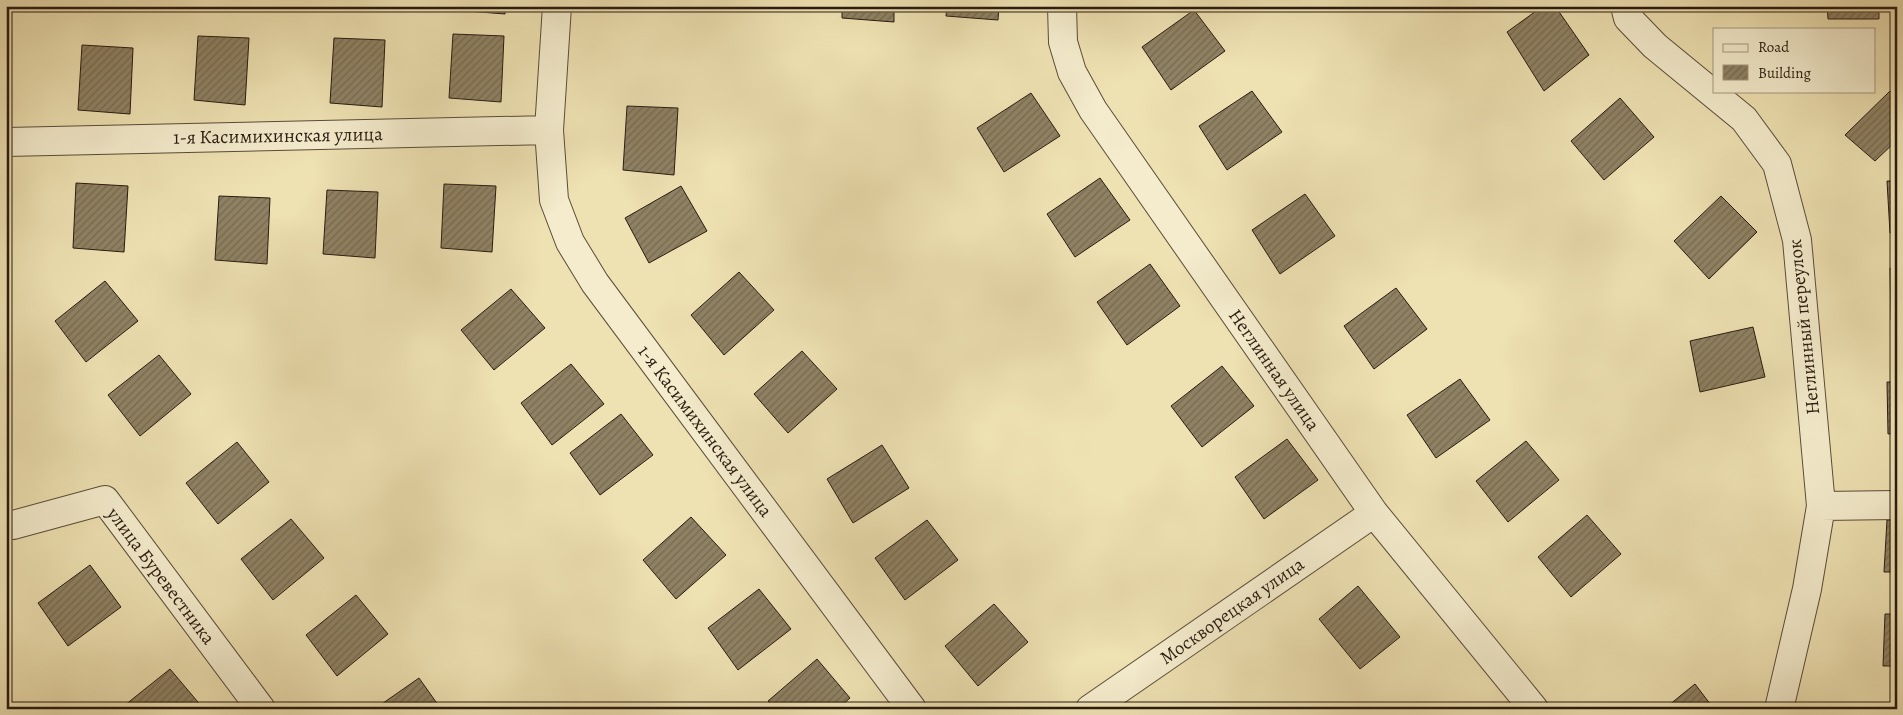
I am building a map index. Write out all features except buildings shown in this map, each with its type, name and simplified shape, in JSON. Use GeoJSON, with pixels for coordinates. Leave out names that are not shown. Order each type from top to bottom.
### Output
{"type":"FeatureCollection","features":[{"type":"Feature","properties":{"kind":"street","name":"1-я Касимихинская улица"},"geometry":{"type":"LineString","coordinates":[[557,6],[549,130],[554,200],[570,242],[595,283],[912,709]]}},
{"type":"Feature","properties":{"kind":"street","name":"Неглинная улица"},"geometry":{"type":"LineString","coordinates":[[1062,6],[1063,42],[1072,72],[1093,110],[1374,513],[1534,709]]}},
{"type":"Feature","properties":{"kind":"street","name":"Неглинный переулок"},"geometry":{"type":"LineString","coordinates":[[1625,6],[1628,18],[1655,46],[1744,119],[1777,164],[1796,240],[1821,506],[1807,589],[1779,709]]}},
{"type":"Feature","properties":{"kind":"street","name":"1-я Касимихинская улица"},"geometry":{"type":"LineString","coordinates":[[6,142],[549,130]]}},
{"type":"Feature","properties":{"kind":"street","name":"улица Буревестника"},"geometry":{"type":"LineString","coordinates":[[6,525],[13,525],[105,500],[261,709]]}},
{"type":"Feature","properties":{"kind":"street"},"geometry":{"type":"LineString","coordinates":[[1821,506],[1897,505]]}},
{"type":"Feature","properties":{"kind":"street","name":"Москворецкая улица"},"geometry":{"type":"LineString","coordinates":[[1090,709],[1374,513]]}}]}
